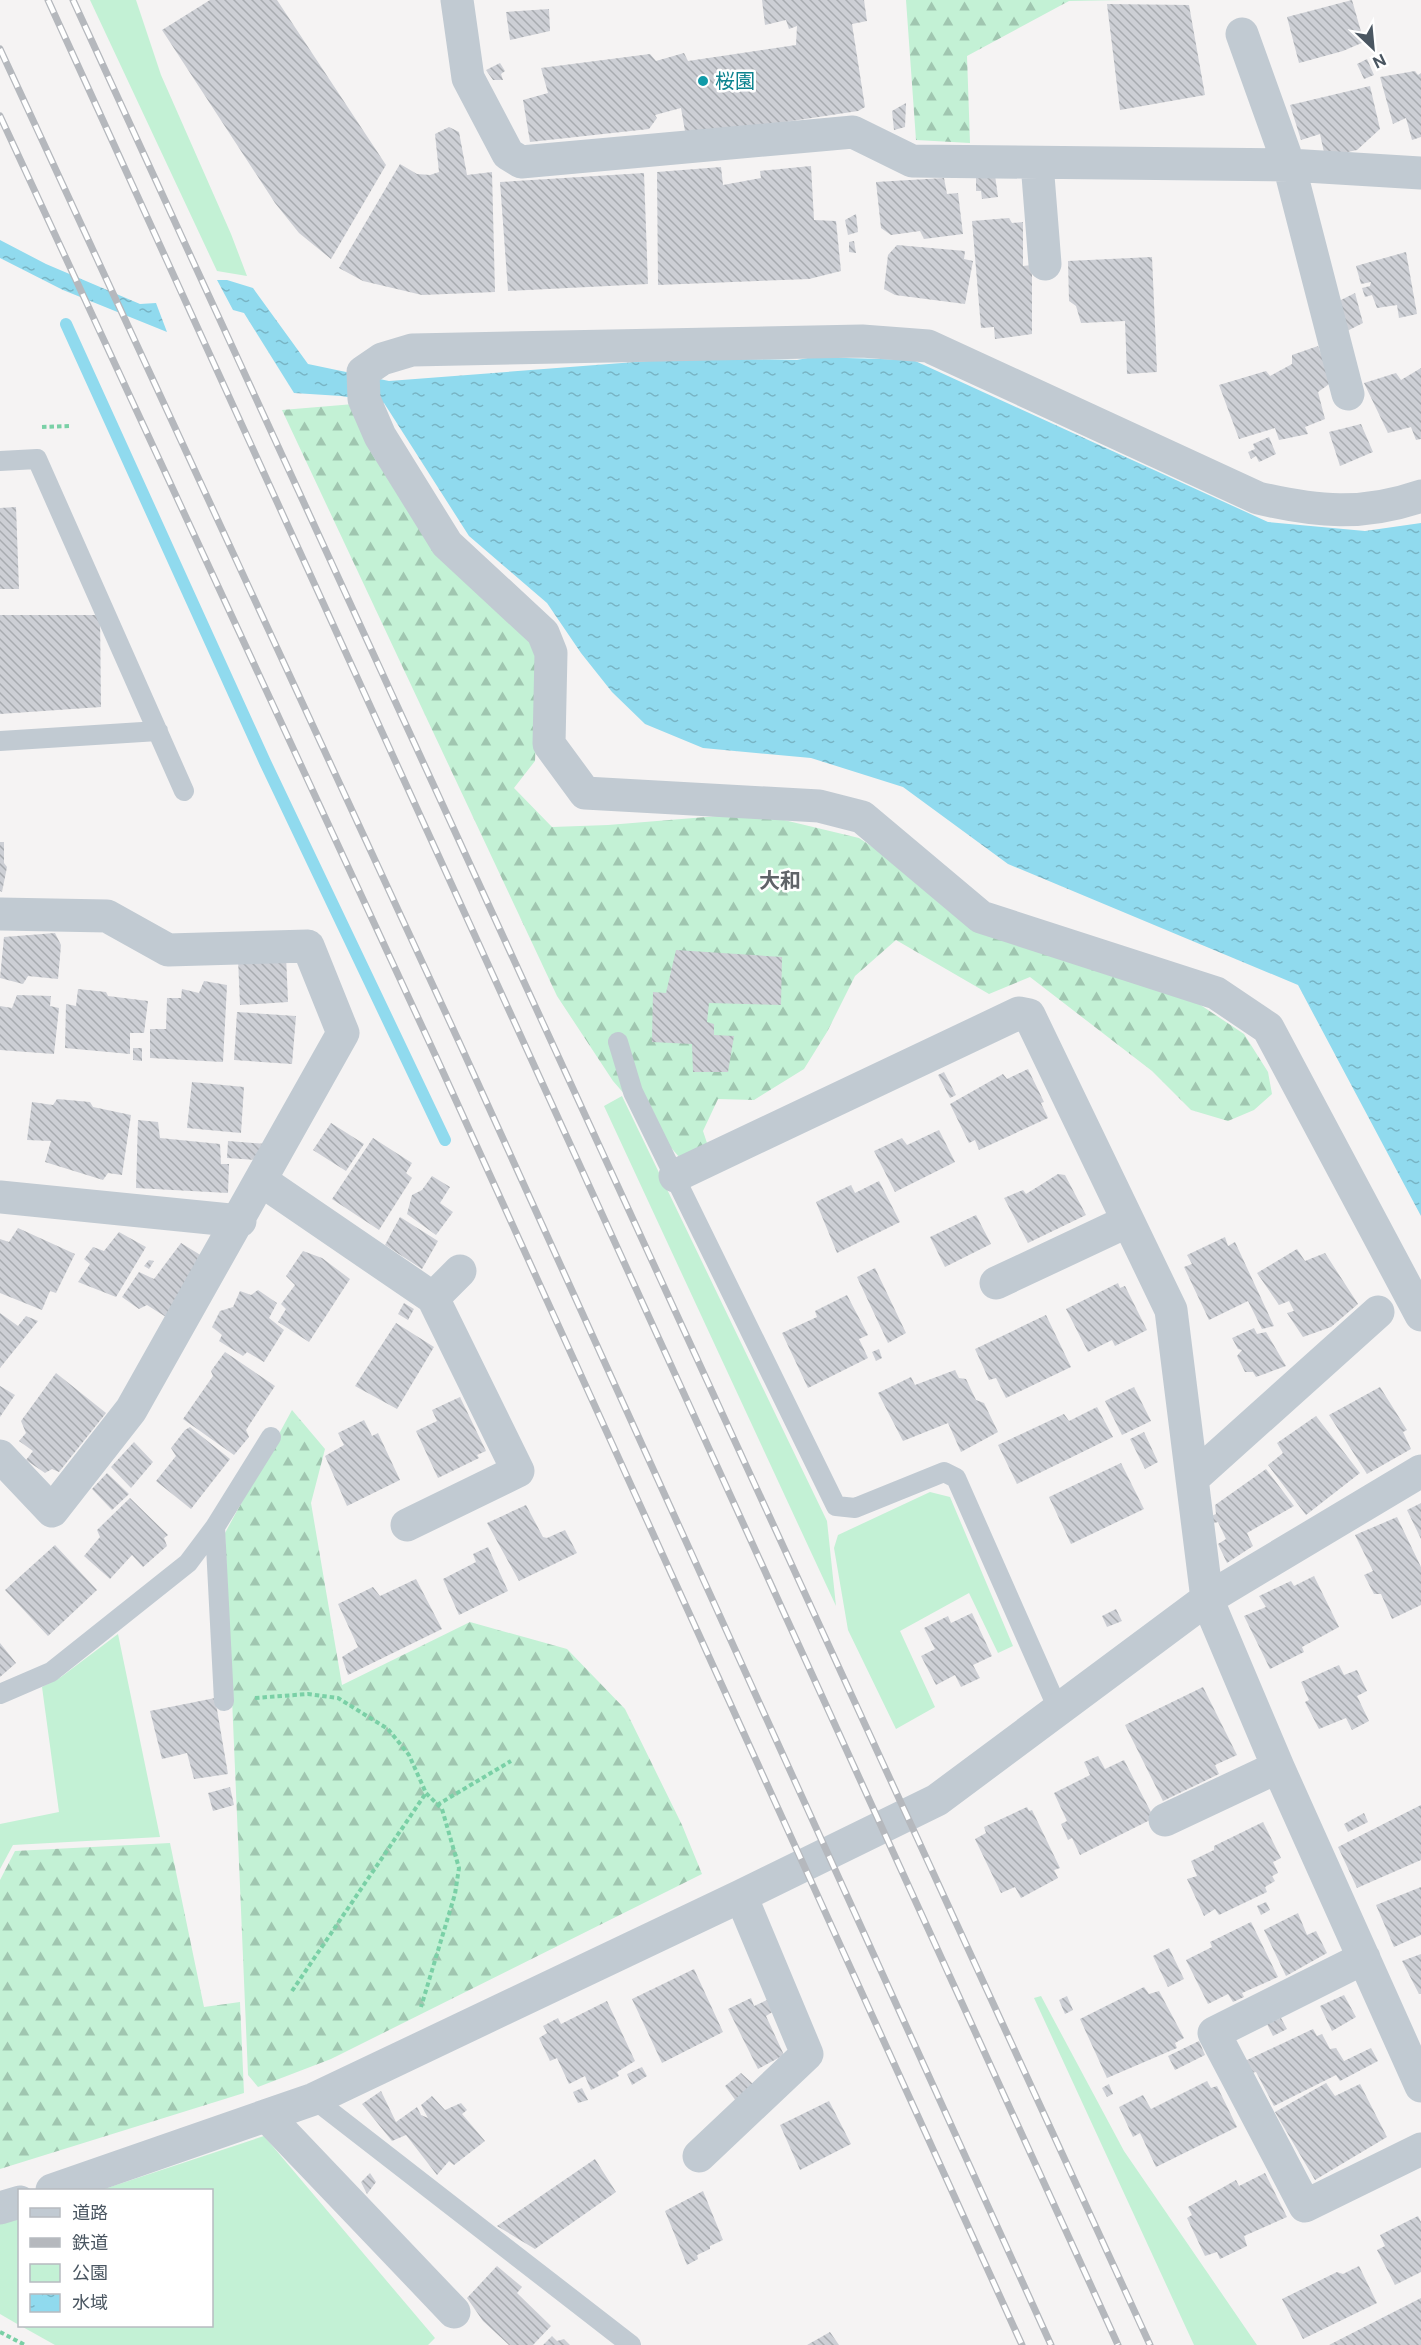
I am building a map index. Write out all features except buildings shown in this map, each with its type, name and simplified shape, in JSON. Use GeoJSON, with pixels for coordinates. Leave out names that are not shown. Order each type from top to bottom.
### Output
{"type":"FeatureCollection","features":[{"type":"Feature","properties":{"kind":"street"},"geometry":{"type":"LineString","coordinates":[[457,0],[468,78],[508,154],[521,162],[852,132],[912,161],[1289,165],[1421,173]]}},
{"type":"Feature","properties":{"kind":"street"},"geometry":{"type":"LineString","coordinates":[[1242,34],[1289,165],[1348,394]]}},
{"type":"Feature","properties":{"kind":"street"},"geometry":{"type":"LineString","coordinates":[[1037,163],[1045,264]]}},
{"type":"Feature","properties":{"kind":"street"},"geometry":{"type":"LineString","coordinates":[[1421,496],[1353,512],[1289,506],[1258,498],[928,346],[862,341],[412,350],[382,358],[363,372],[364,399],[380,436],[447,544],[543,633],[551,653],[549,744],[585,793],[819,806],[861,817],[981,917],[1216,993],[1268,1028],[1421,1316]]}},
{"type":"Feature","properties":{"kind":"street"},"geometry":{"type":"LineString","coordinates":[[0,914],[107,916],[168,950],[309,946],[343,1034],[240,1221],[131,1410],[52,1511],[0,1456]]}},
{"type":"Feature","properties":{"kind":"street"},"geometry":{"type":"LineString","coordinates":[[675,1176],[1019,1013],[1029,1015],[1171,1310],[1207,1599],[1278,1767],[1421,2086]]}},
{"type":"Feature","properties":{"kind":"street"},"geometry":{"type":"LineString","coordinates":[[262,1181],[433,1298],[518,1471],[407,1525]]}},
{"type":"Feature","properties":{"kind":"street"},"geometry":{"type":"LineString","coordinates":[[0,1197],[240,1221]]}},
{"type":"Feature","properties":{"kind":"street"},"geometry":{"type":"LineString","coordinates":[[996,1283],[1128,1221]]}},
{"type":"Feature","properties":{"kind":"street"},"geometry":{"type":"LineString","coordinates":[[433,1298],[460,1271]]}},
{"type":"Feature","properties":{"kind":"street"},"geometry":{"type":"LineString","coordinates":[[1192,1479],[1378,1312]]}},
{"type":"Feature","properties":{"kind":"street"},"geometry":{"type":"LineString","coordinates":[[55,2189],[314,2098],[741,1896],[937,1800],[1207,1599],[1421,1471]]}},
{"type":"Feature","properties":{"kind":"street"},"geometry":{"type":"LineString","coordinates":[[1166,1820],[1278,1767]]}},
{"type":"Feature","properties":{"kind":"street"},"geometry":{"type":"LineString","coordinates":[[699,2156],[807,2055],[741,1896]]}},
{"type":"Feature","properties":{"kind":"street"},"geometry":{"type":"LineString","coordinates":[[1364,1958],[1214,2033],[1305,2206],[1421,2149]]}},
{"type":"Feature","properties":{"kind":"street"},"geometry":{"type":"LineString","coordinates":[[267,2116],[454,2312]]}},
{"type":"Feature","properties":{"kind":"street"},"geometry":{"type":"LineString","coordinates":[[0,2208],[18,2203]]}},
{"type":"Feature","properties":{"kind":"lane"},"geometry":{"type":"LineString","coordinates":[[0,461],[37,459],[184,791]]}},
{"type":"Feature","properties":{"kind":"lane"},"geometry":{"type":"LineString","coordinates":[[0,741],[158,731]]}},
{"type":"Feature","properties":{"kind":"lane"},"geometry":{"type":"LineString","coordinates":[[618,1041],[633,1092],[836,1506],[855,1508],[944,1472],[956,1478],[1058,1710]]}},
{"type":"Feature","properties":{"kind":"lane"},"geometry":{"type":"LineString","coordinates":[[0,1694],[51,1672],[188,1563],[215,1527],[271,1437]]}},
{"type":"Feature","properties":{"kind":"lane"},"geometry":{"type":"LineString","coordinates":[[215,1527],[224,1701]]}},
{"type":"Feature","properties":{"kind":"lane"},"geometry":{"type":"LineString","coordinates":[[314,2098],[631,2345]]}},
{"type":"Feature","properties":{"kind":"path"},"geometry":{"type":"LineString","coordinates":[[224,1701],[308,1694],[338,1698],[388,1729],[409,1755],[426,1793],[442,1809],[459,1868],[455,1894],[408,2054]]}},
{"type":"Feature","properties":{"kind":"path"},"geometry":{"type":"LineString","coordinates":[[437,1805],[511,1761]]}},
{"type":"Feature","properties":{"kind":"path"},"geometry":{"type":"LineString","coordinates":[[292,1991],[426,1793]]}},
{"type":"Feature","properties":{"kind":"path"},"geometry":{"type":"LineString","coordinates":[[0,2332],[25,2345]]}},
{"type":"Feature","properties":{"kind":"green space"},"geometry":{"type":"Polygon","coordinates":[[[90,0],[136,0],[161,75],[231,234],[247,276],[217,271],[90,0]]]}},
{"type":"Feature","properties":{"kind":"green space"},"geometry":{"type":"Polygon","coordinates":[[[906,0],[1124,0],[1069,1],[967,56],[970,143],[916,140],[906,0]]]}},
{"type":"Feature","properties":{"kind":"green space"},"geometry":{"type":"Polygon","coordinates":[[[354,404],[539,652],[535,761],[514,788],[552,827],[608,825],[755,813],[859,838],[931,886],[1187,996],[1244,1034],[1268,1072],[1272,1094],[1254,1110],[1228,1121],[1191,1110],[1152,1071],[1030,977],[989,994],[896,940],[855,976],[827,1032],[804,1069],[754,1100],[718,1099],[703,1131],[708,1146],[680,1158],[613,1081],[557,996],[282,410],[354,404]]]}},
{"type":"Feature","properties":{"kind":"green space"},"geometry":{"type":"Polygon","coordinates":[[[622,1096],[827,1521],[836,1606],[604,1106],[622,1096]]]}},
{"type":"Feature","properties":{"kind":"green space"},"geometry":{"type":"Polygon","coordinates":[[[292,1410],[325,1449],[311,1503],[342,1685],[470,1622],[567,1649],[625,1709],[682,1825],[702,1874],[331,2059],[258,2087],[248,2075],[225,1533],[292,1410]]]}},
{"type":"Feature","properties":{"kind":"green space"},"geometry":{"type":"Polygon","coordinates":[[[930,1492],[950,1497],[1013,1646],[998,1653],[969,1593],[900,1631],[935,1707],[896,1729],[848,1630],[834,1548],[838,1535],[930,1492]]]}},
{"type":"Feature","properties":{"kind":"green space"},"geometry":{"type":"Polygon","coordinates":[[[118,1634],[160,1837],[13,1845],[0,1869],[0,1824],[59,1812],[42,1687],[61,1677],[118,1634]]]}},
{"type":"Feature","properties":{"kind":"green space"},"geometry":{"type":"Polygon","coordinates":[[[170,1843],[204,2007],[240,2002],[244,2093],[0,2169],[0,1880],[15,1851],[170,1843]]]}},
{"type":"Feature","properties":{"kind":"green space"},"geometry":{"type":"Polygon","coordinates":[[[1041,1996],[1124,2151],[1257,2345],[1194,2345],[1034,1998],[1041,1996]]]}},
{"type":"Feature","properties":{"kind":"green space"},"geometry":{"type":"Polygon","coordinates":[[[264,2136],[435,2338],[428,2345],[55,2345],[23,2327],[213,2327],[213,2189],[104,2189],[264,2136]]]}},
{"type":"Feature","properties":{"kind":"green space"},"geometry":{"type":"Polygon","coordinates":[[[18,2217],[18,2324],[0,2314],[0,2223],[18,2217]]]}},
{"type":"Feature","properties":{"kind":"water"},"geometry":{"type":"Polygon","coordinates":[[[0,240],[46,264],[140,304],[156,303],[167,332],[63,290],[0,258],[0,240]]]}},
{"type":"Feature","properties":{"kind":"water"},"geometry":{"type":"Polygon","coordinates":[[[217,280],[227,280],[253,288],[308,364],[389,381],[687,358],[797,360],[813,357],[913,360],[1268,522],[1365,531],[1421,523],[1421,1216],[1298,985],[1008,864],[903,787],[811,758],[703,748],[645,724],[612,692],[581,653],[547,603],[469,536],[384,403],[341,396],[294,393],[244,313],[233,310],[217,280]]]}},
{"type":"Feature","properties":{"kind":"waterway"},"geometry":{"type":"LineString","coordinates":[[66,324],[265,762],[445,1140]]}},
{"type":"Feature","properties":{"kind":"railway"},"geometry":{"type":"LineString","coordinates":[[48,0],[1118,2345]]}},
{"type":"Feature","properties":{"kind":"railway"},"geometry":{"type":"LineString","coordinates":[[73,0],[1150,2345]]}},
{"type":"Feature","properties":{"kind":"railway"},"geometry":{"type":"LineString","coordinates":[[0,49],[460,1044],[1051,2345]]}},
{"type":"Feature","properties":{"kind":"railway"},"geometry":{"type":"LineString","coordinates":[[0,116],[438,1061],[1022,2345]]}},
{"type":"Feature","properties":{"kind":"place","name":"桜園"},"geometry":{"type":"Point","coordinates":[703,81]}},
{"type":"Feature","properties":{"kind":"district","name":"大和"},"geometry":{"type":"Point","coordinates":[780,880]}}]}
